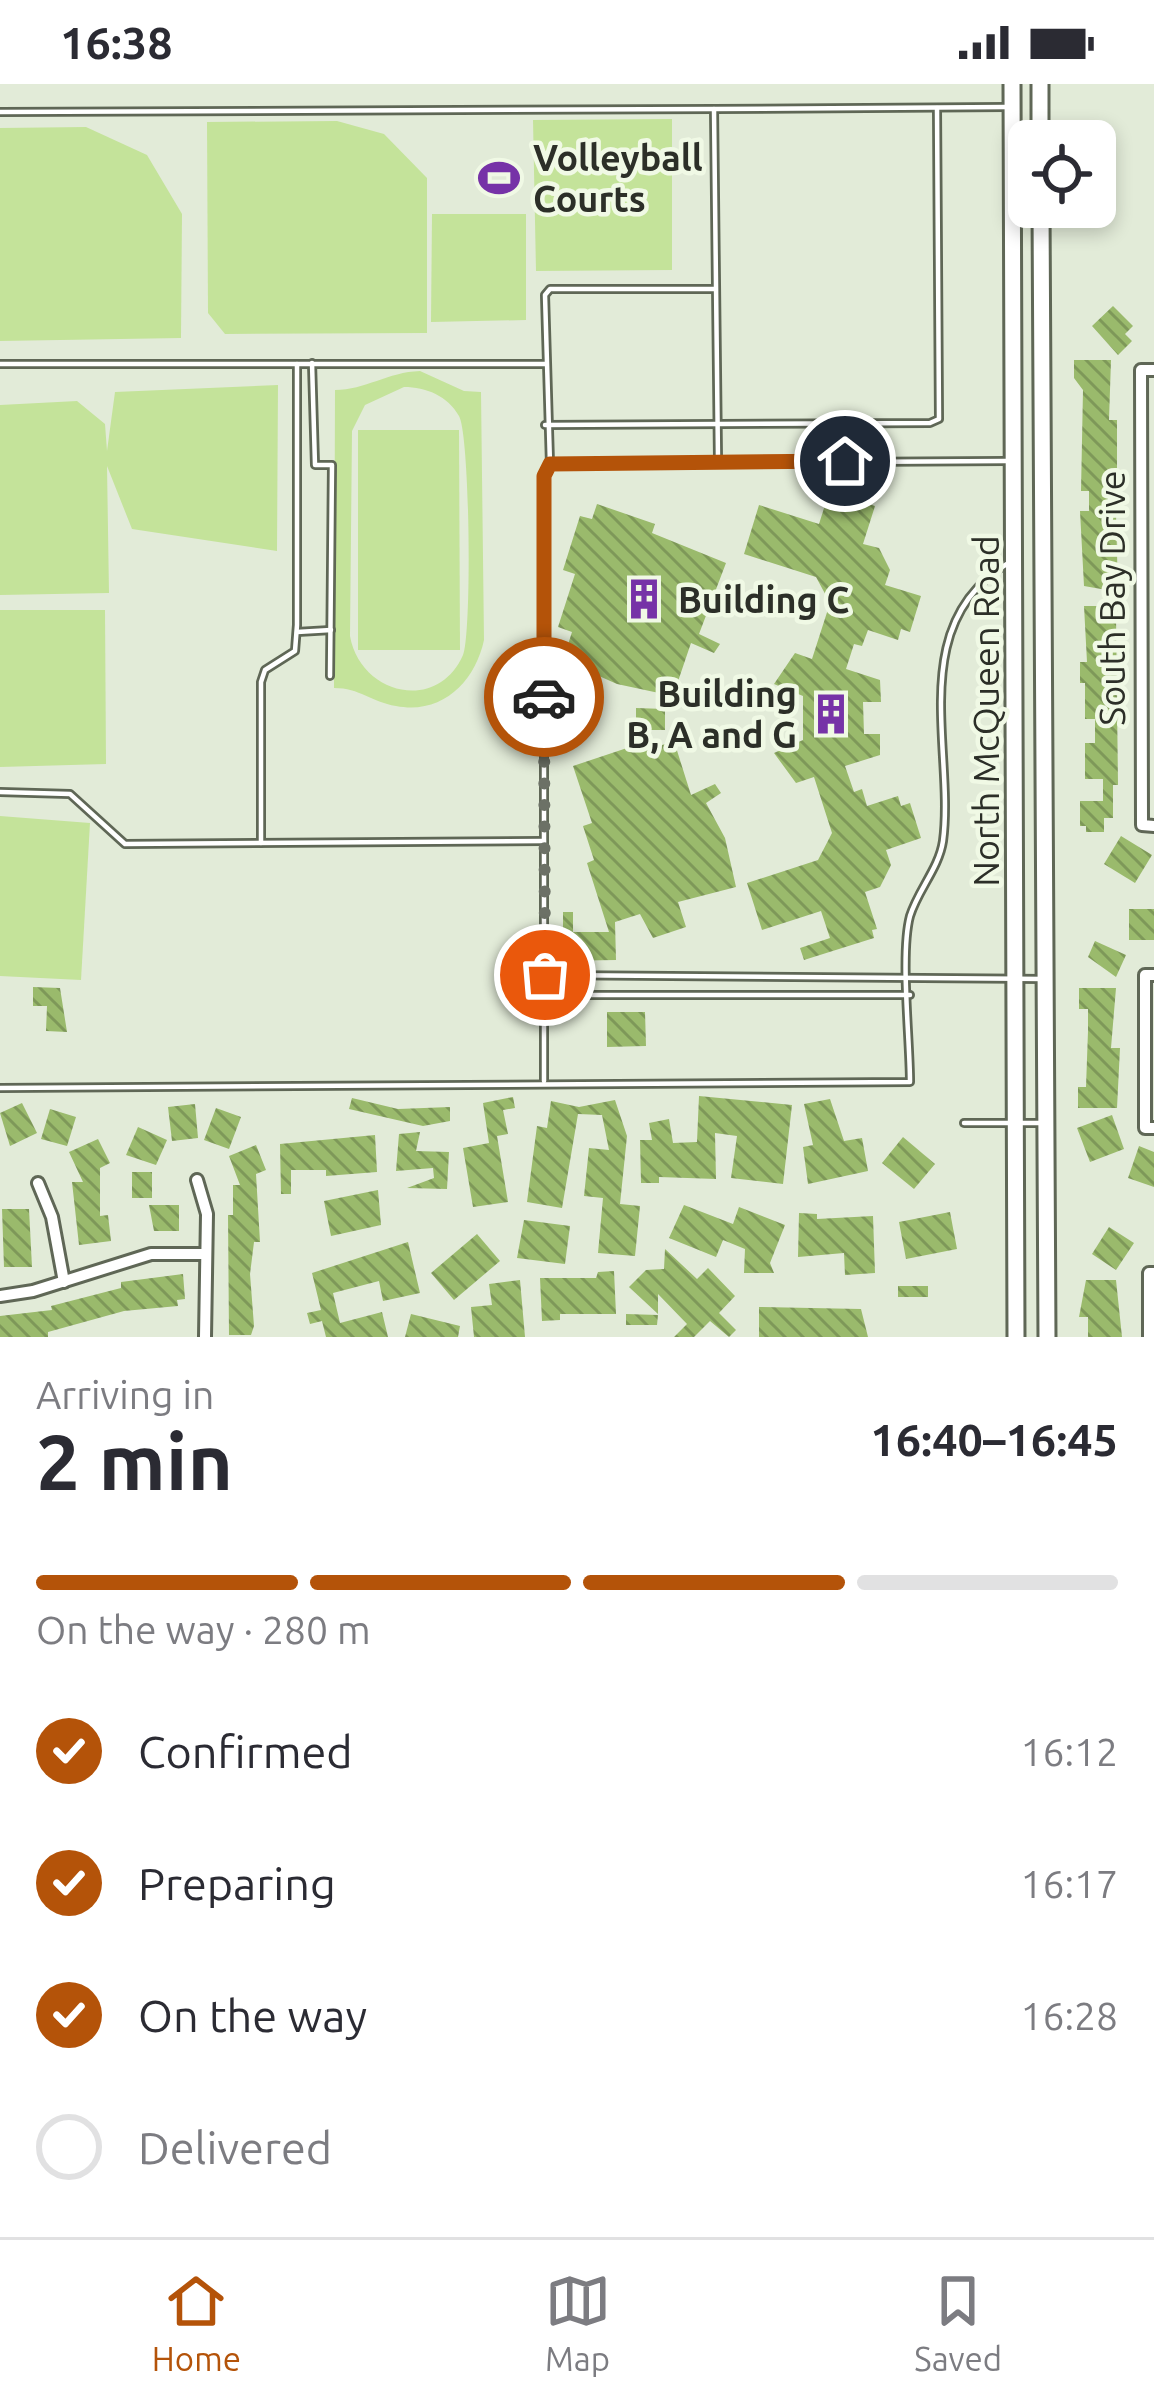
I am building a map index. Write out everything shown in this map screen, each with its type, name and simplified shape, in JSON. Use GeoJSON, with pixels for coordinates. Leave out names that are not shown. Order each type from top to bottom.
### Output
{"type":"FeatureCollection","features":[{"type":"Feature","properties":{"kind":"main road","name":"North McQueen Road"},"geometry":{"type":"LineString","coordinates":[[1012,84],[1016,1337]]}},
{"type":"Feature","properties":{"kind":"main road"},"geometry":{"type":"LineString","coordinates":[[1040,84],[1040,120]]}},
{"type":"Feature","properties":{"kind":"main road","name":"North McQueen Road"},"geometry":{"type":"LineString","coordinates":[[1041,228],[1047,1337]]}},
{"type":"Feature","properties":{"kind":"street","name":"South Bay Drive"},"geometry":{"type":"LineString","coordinates":[[1148,370],[1148,825]]}},
{"type":"Feature","properties":{"kind":"street"},"geometry":{"type":"LineString","coordinates":[[1150,975],[1150,1128]]}},
{"type":"Feature","properties":{"kind":"street"},"geometry":{"type":"LineString","coordinates":[[197,1180],[207,1214],[205,1337]]}},
{"type":"Feature","properties":{"kind":"street"},"geometry":{"type":"LineString","coordinates":[[38,1183],[52,1217],[64,1282]]}},
{"type":"Feature","properties":{"kind":"street"},"geometry":{"type":"LineString","coordinates":[[0,1296],[64,1282],[151,1254],[206,1254]]}},
{"type":"Feature","properties":{"kind":"street"},"geometry":{"type":"LineString","coordinates":[[1149,1337],[1152,1273]]}},
{"type":"Feature","properties":{"kind":"lane"},"geometry":{"type":"LineString","coordinates":[[0,112],[1012,107]]}},
{"type":"Feature","properties":{"kind":"lane"},"geometry":{"type":"LineString","coordinates":[[545,424],[939,419],[937,108]]}},
{"type":"Feature","properties":{"kind":"lane"},"geometry":{"type":"LineString","coordinates":[[714,109],[718,461]]}},
{"type":"Feature","properties":{"kind":"lane"},"geometry":{"type":"LineString","coordinates":[[544,1083],[544,476],[550,464],[545,424],[545,296],[550,289],[716,290]]}},
{"type":"Feature","properties":{"kind":"lane"},"geometry":{"type":"LineString","coordinates":[[312,363],[315,465],[332,465],[330,676]]}},
{"type":"Feature","properties":{"kind":"lane"},"geometry":{"type":"LineString","coordinates":[[0,364],[545,364]]}},
{"type":"Feature","properties":{"kind":"lane"},"geometry":{"type":"LineString","coordinates":[[261,844],[261,682],[265,670],[295,651],[296,364]]}},
{"type":"Feature","properties":{"kind":"lane"},"geometry":{"type":"LineString","coordinates":[[550,464],[1015,461],[1041,454]]}},
{"type":"Feature","properties":{"kind":"lane"},"geometry":{"type":"LineString","coordinates":[[0,1088],[910,1082],[909,921],[942,848],[945,789],[937,700],[944,658],[973,595],[1015,559]]}},
{"type":"Feature","properties":{"kind":"lane"},"geometry":{"type":"LineString","coordinates":[[296,632],[331,629]]}},
{"type":"Feature","properties":{"kind":"lane"},"geometry":{"type":"LineString","coordinates":[[0,792],[70,794],[125,844],[544,841]]}},
{"type":"Feature","properties":{"kind":"lane"},"geometry":{"type":"LineString","coordinates":[[545,975],[1045,979]]}},
{"type":"Feature","properties":{"kind":"lane"},"geometry":{"type":"LineString","coordinates":[[545,995],[910,995]]}},
{"type":"Feature","properties":{"kind":"lane"},"geometry":{"type":"LineString","coordinates":[[964,1123],[1046,1123]]}},
{"type":"Feature","properties":{"kind":"green space"},"geometry":{"type":"Polygon","coordinates":[[[672,119],[672,270],[536,271],[533,120],[672,119]]]}},
{"type":"Feature","properties":{"kind":"green space"},"geometry":{"type":"Polygon","coordinates":[[[337,121],[384,134],[427,178],[427,333],[225,334],[208,313],[207,122],[337,121]]]}},
{"type":"Feature","properties":{"kind":"green space"},"geometry":{"type":"Polygon","coordinates":[[[86,127],[147,155],[182,214],[181,338],[0,341],[0,128],[86,127]]]}},
{"type":"Feature","properties":{"kind":"green space"},"geometry":{"type":"Polygon","coordinates":[[[432,214],[526,214],[526,320],[431,322],[432,214]]]}},
{"type":"Feature","properties":{"kind":"green space"},"geometry":{"type":"Polygon","coordinates":[[[420,371],[464,391],[481,392],[484,640],[473,669],[454,692],[413,707],[334,688],[335,390],[420,371]],[[404,387],[365,405],[352,431],[350,636],[368,672],[383,683],[418,690],[451,674],[463,655],[468,611],[466,458],[454,409],[428,391],[404,387]]]}},
{"type":"Feature","properties":{"kind":"green space"},"geometry":{"type":"Polygon","coordinates":[[[278,385],[277,551],[132,529],[107,466],[109,593],[0,595],[0,405],[77,401],[105,424],[107,451],[115,392],[278,385]]]}},
{"type":"Feature","properties":{"kind":"green space"},"geometry":{"type":"Polygon","coordinates":[[[358,430],[459,430],[460,650],[358,650],[358,430]]]}},
{"type":"Feature","properties":{"kind":"green space"},"geometry":{"type":"Polygon","coordinates":[[[0,610],[105,610],[106,764],[0,767],[0,610]]]}},
{"type":"Feature","properties":{"kind":"green space"},"geometry":{"type":"Polygon","coordinates":[[[0,816],[90,823],[81,980],[0,976],[0,816]]]}},
{"type":"Feature","properties":{"kind":"building"},"geometry":{"type":"Polygon","coordinates":[[[1113,306],[1133,326],[1125,334],[1132,341],[1118,355],[1092,326],[1113,306]]]}},
{"type":"Feature","properties":{"kind":"building"},"geometry":{"type":"Polygon","coordinates":[[[1074,360],[1111,360],[1109,420],[1117,420],[1117,491],[1108,491],[1108,514],[1116,514],[1118,592],[1084,586],[1080,511],[1089,511],[1089,491],[1081,491],[1083,390],[1074,378],[1074,360]]]}},
{"type":"Feature","properties":{"kind":"building","name":"Building B, A and G"},"geometry":{"type":"Polygon","coordinates":[[[832,483],[872,496],[869,504],[875,506],[863,544],[879,548],[890,570],[885,585],[921,596],[910,632],[901,629],[898,640],[868,630],[862,646],[854,644],[846,669],[880,680],[881,702],[863,702],[864,734],[880,734],[880,755],[845,766],[854,792],[862,789],[867,806],[898,796],[901,806],[910,803],[921,838],[886,850],[891,865],[880,887],[865,892],[877,929],[872,930],[874,938],[804,960],[800,948],[830,938],[821,911],[762,930],[747,883],[818,860],[832,833],[814,777],[796,783],[774,753],[803,740],[803,696],[774,684],[795,653],[812,659],[830,603],[816,577],[744,554],[759,505],[819,524],[832,483]]]}},
{"type":"Feature","properties":{"kind":"building","name":"Building C"},"geometry":{"type":"Polygon","coordinates":[[[597,504],[655,524],[652,533],[726,563],[699,634],[720,644],[714,653],[691,643],[673,696],[617,684],[563,660],[572,632],[558,627],[575,574],[563,570],[580,516],[592,519],[597,504]]]}},
{"type":"Feature","properties":{"kind":"building"},"geometry":{"type":"Polygon","coordinates":[[[1084,606],[1109,606],[1109,615],[1116,615],[1118,785],[1113,785],[1113,818],[1104,818],[1104,832],[1086,832],[1086,826],[1080,826],[1080,801],[1103,801],[1103,779],[1085,779],[1085,743],[1095,743],[1095,719],[1085,719],[1085,683],[1080,683],[1080,662],[1087,662],[1084,606]]]}},
{"type":"Feature","properties":{"kind":"building"},"geometry":{"type":"Polygon","coordinates":[[[636,708],[665,709],[665,730],[636,730],[636,708]]]}},
{"type":"Feature","properties":{"kind":"building"},"geometry":{"type":"Polygon","coordinates":[[[674,741],[691,795],[715,784],[721,793],[706,803],[725,838],[736,887],[678,902],[686,927],[653,938],[640,914],[615,922],[616,960],[556,961],[555,932],[563,932],[563,912],[573,912],[573,932],[609,932],[587,863],[594,860],[583,826],[592,823],[573,766],[639,744],[641,752],[674,741]]]}},
{"type":"Feature","properties":{"kind":"building"},"geometry":{"type":"Polygon","coordinates":[[[1121,836],[1152,855],[1135,883],[1104,864],[1121,836]]]}},
{"type":"Feature","properties":{"kind":"building"},"geometry":{"type":"Polygon","coordinates":[[[1129,909],[1154,909],[1154,940],[1129,940],[1129,909]]]}},
{"type":"Feature","properties":{"kind":"building"},"geometry":{"type":"Polygon","coordinates":[[[1095,941],[1126,955],[1116,977],[1088,957],[1095,941]]]}},
{"type":"Feature","properties":{"kind":"building"},"geometry":{"type":"Polygon","coordinates":[[[33,987],[60,988],[67,1032],[46,1031],[47,1006],[33,1006],[33,987]]]}},
{"type":"Feature","properties":{"kind":"building"},"geometry":{"type":"Polygon","coordinates":[[[1079,988],[1116,988],[1111,1048],[1120,1048],[1117,1108],[1078,1108],[1078,1087],[1086,1087],[1088,1031],[1088,1009],[1079,1009],[1079,988]]]}},
{"type":"Feature","properties":{"kind":"building"},"geometry":{"type":"Polygon","coordinates":[[[607,1012],[645,1012],[646,1046],[607,1047],[607,1012]]]}},
{"type":"Feature","properties":{"kind":"building"},"geometry":{"type":"Polygon","coordinates":[[[699,1096],[792,1105],[783,1184],[731,1178],[737,1136],[715,1133],[716,1179],[659,1177],[659,1183],[641,1183],[640,1140],[652,1140],[649,1123],[669,1119],[673,1143],[697,1142],[699,1096]]]}},
{"type":"Feature","properties":{"kind":"building"},"geometry":{"type":"Polygon","coordinates":[[[513,1097],[515,1108],[503,1110],[508,1134],[497,1136],[508,1202],[473,1207],[463,1148],[489,1143],[483,1103],[513,1097]]]}},
{"type":"Feature","properties":{"kind":"building"},"geometry":{"type":"Polygon","coordinates":[[[352,1098],[398,1109],[450,1107],[450,1121],[423,1126],[349,1109],[352,1098]]]}},
{"type":"Feature","properties":{"kind":"building"},"geometry":{"type":"Polygon","coordinates":[[[830,1099],[844,1141],[862,1138],[868,1171],[808,1184],[803,1147],[813,1145],[804,1104],[830,1099]]]}},
{"type":"Feature","properties":{"kind":"building"},"geometry":{"type":"Polygon","coordinates":[[[615,1100],[627,1136],[620,1204],[640,1206],[635,1256],[598,1253],[603,1198],[584,1196],[589,1148],[609,1150],[602,1115],[578,1114],[562,1208],[527,1202],[537,1126],[547,1128],[551,1101],[579,1107],[615,1100]]]}},
{"type":"Feature","properties":{"kind":"building"},"geometry":{"type":"Polygon","coordinates":[[[22,1103],[37,1133],[10,1146],[0,1113],[22,1103]]]}},
{"type":"Feature","properties":{"kind":"building"},"geometry":{"type":"Polygon","coordinates":[[[195,1104],[198,1138],[172,1141],[168,1107],[195,1104]]]}},
{"type":"Feature","properties":{"kind":"building"},"geometry":{"type":"Polygon","coordinates":[[[216,1108],[241,1117],[229,1149],[204,1140],[216,1108]]]}},
{"type":"Feature","properties":{"kind":"building"},"geometry":{"type":"Polygon","coordinates":[[[50,1109],[76,1117],[67,1146],[41,1139],[50,1109]]]}},
{"type":"Feature","properties":{"kind":"building"},"geometry":{"type":"Polygon","coordinates":[[[1112,1115],[1124,1149],[1090,1162],[1077,1128],[1112,1115]]]}},
{"type":"Feature","properties":{"kind":"building"},"geometry":{"type":"Polygon","coordinates":[[[138,1127],[167,1140],[156,1165],[126,1155],[138,1127]]]}},
{"type":"Feature","properties":{"kind":"building"},"geometry":{"type":"Polygon","coordinates":[[[420,1132],[416,1151],[449,1152],[447,1189],[407,1188],[434,1178],[433,1168],[396,1171],[399,1134],[420,1132]]]}},
{"type":"Feature","properties":{"kind":"building"},"geometry":{"type":"Polygon","coordinates":[[[375,1135],[377,1172],[326,1176],[326,1170],[291,1170],[291,1194],[281,1194],[280,1144],[375,1135]]]}},
{"type":"Feature","properties":{"kind":"building"},"geometry":{"type":"Polygon","coordinates":[[[903,1137],[935,1164],[914,1189],[882,1163],[903,1137]]]}},
{"type":"Feature","properties":{"kind":"building"},"geometry":{"type":"Polygon","coordinates":[[[98,1139],[110,1163],[100,1168],[100,1216],[108,1215],[111,1241],[79,1245],[72,1182],[83,1182],[69,1152],[98,1139]]]}},
{"type":"Feature","properties":{"kind":"building"},"geometry":{"type":"Polygon","coordinates":[[[256,1145],[266,1170],[256,1174],[260,1242],[254,1242],[250,1274],[254,1326],[251,1335],[229,1335],[228,1215],[233,1215],[233,1185],[240,1185],[229,1156],[256,1145]]]}},
{"type":"Feature","properties":{"kind":"building"},"geometry":{"type":"Polygon","coordinates":[[[1139,1146],[1154,1152],[1154,1187],[1128,1178],[1139,1146]]]}},
{"type":"Feature","properties":{"kind":"building"},"geometry":{"type":"Polygon","coordinates":[[[132,1172],[152,1172],[152,1198],[132,1198],[132,1172]]]}},
{"type":"Feature","properties":{"kind":"building"},"geometry":{"type":"Polygon","coordinates":[[[378,1190],[381,1225],[331,1236],[324,1201],[378,1190]]]}},
{"type":"Feature","properties":{"kind":"building"},"geometry":{"type":"Polygon","coordinates":[[[149,1205],[179,1205],[179,1231],[154,1231],[149,1205]]]}},
{"type":"Feature","properties":{"kind":"building"},"geometry":{"type":"Polygon","coordinates":[[[684,1205],[733,1224],[739,1207],[785,1225],[770,1263],[774,1273],[744,1273],[745,1249],[723,1240],[716,1257],[669,1238],[684,1205]]]}},
{"type":"Feature","properties":{"kind":"building"},"geometry":{"type":"Polygon","coordinates":[[[2,1209],[29,1209],[32,1267],[4,1267],[2,1209]]]}},
{"type":"Feature","properties":{"kind":"building"},"geometry":{"type":"Polygon","coordinates":[[[950,1212],[957,1249],[906,1259],[899,1222],[950,1212]]]}},
{"type":"Feature","properties":{"kind":"building"},"geometry":{"type":"Polygon","coordinates":[[[799,1213],[817,1214],[817,1219],[873,1216],[875,1273],[845,1275],[844,1253],[798,1257],[799,1213]]]}},
{"type":"Feature","properties":{"kind":"building"},"geometry":{"type":"Polygon","coordinates":[[[524,1220],[570,1226],[565,1264],[517,1258],[524,1220]]]}},
{"type":"Feature","properties":{"kind":"building"},"geometry":{"type":"Polygon","coordinates":[[[1109,1227],[1134,1243],[1116,1270],[1092,1254],[1109,1227]]]}},
{"type":"Feature","properties":{"kind":"building"},"geometry":{"type":"Polygon","coordinates":[[[477,1234],[500,1261],[454,1300],[431,1273],[477,1234]]]}},
{"type":"Feature","properties":{"kind":"building"},"geometry":{"type":"Polygon","coordinates":[[[408,1242],[420,1293],[383,1301],[379,1281],[333,1293],[340,1323],[382,1312],[388,1337],[326,1337],[322,1321],[310,1324],[307,1313],[321,1310],[312,1273],[408,1242]]]}},
{"type":"Feature","properties":{"kind":"building"},"geometry":{"type":"Polygon","coordinates":[[[665,1249],[697,1279],[708,1268],[735,1296],[719,1313],[736,1330],[729,1337],[710,1321],[694,1337],[674,1337],[687,1324],[658,1294],[658,1314],[629,1287],[646,1270],[664,1269],[665,1249]]]}},
{"type":"Feature","properties":{"kind":"building"},"geometry":{"type":"Polygon","coordinates":[[[614,1271],[616,1314],[560,1314],[560,1320],[542,1321],[540,1278],[596,1278],[598,1272],[614,1271]]]}},
{"type":"Feature","properties":{"kind":"building"},"geometry":{"type":"Polygon","coordinates":[[[183,1274],[185,1299],[177,1300],[178,1306],[124,1311],[48,1332],[48,1337],[0,1337],[0,1316],[52,1310],[51,1306],[121,1288],[121,1282],[183,1274]]]}},
{"type":"Feature","properties":{"kind":"building"},"geometry":{"type":"Polygon","coordinates":[[[520,1280],[525,1337],[474,1337],[471,1307],[492,1305],[489,1284],[520,1280]]]}},
{"type":"Feature","properties":{"kind":"building"},"geometry":{"type":"Polygon","coordinates":[[[1086,1280],[1116,1280],[1122,1337],[1088,1337],[1088,1317],[1079,1317],[1086,1280]]]}},
{"type":"Feature","properties":{"kind":"building"},"geometry":{"type":"Polygon","coordinates":[[[898,1286],[928,1286],[928,1297],[898,1297],[898,1286]]]}},
{"type":"Feature","properties":{"kind":"building"},"geometry":{"type":"Polygon","coordinates":[[[759,1307],[861,1309],[868,1337],[759,1337],[759,1307]]]}},
{"type":"Feature","properties":{"kind":"building"},"geometry":{"type":"Polygon","coordinates":[[[411,1314],[460,1326],[458,1337],[405,1337],[411,1314]]]}},
{"type":"Feature","properties":{"kind":"building"},"geometry":{"type":"Polygon","coordinates":[[[626,1314],[658,1315],[657,1325],[626,1325],[626,1314]]]}},
{"type":"Feature","properties":{"kind":"way so far"},"geometry":{"type":"LineString","coordinates":[[544,697],[545,975]]}},
{"type":"Feature","properties":{"kind":"place","name":"Volleyball Courts"},"geometry":{"type":"Point","coordinates":[499,178]}},
{"type":"Feature","properties":{"kind":"place","name":"Building C"},"geometry":{"type":"Point","coordinates":[644,599]}},
{"type":"Feature","properties":{"kind":"place","name":"Building B, A and G"},"geometry":{"type":"Point","coordinates":[831,714]}},
{"type":"Feature","properties":{"kind":"route"},"geometry":{"type":"LineString","coordinates":[[544,697],[544,476],[550,464],[845,461]]}}]}
